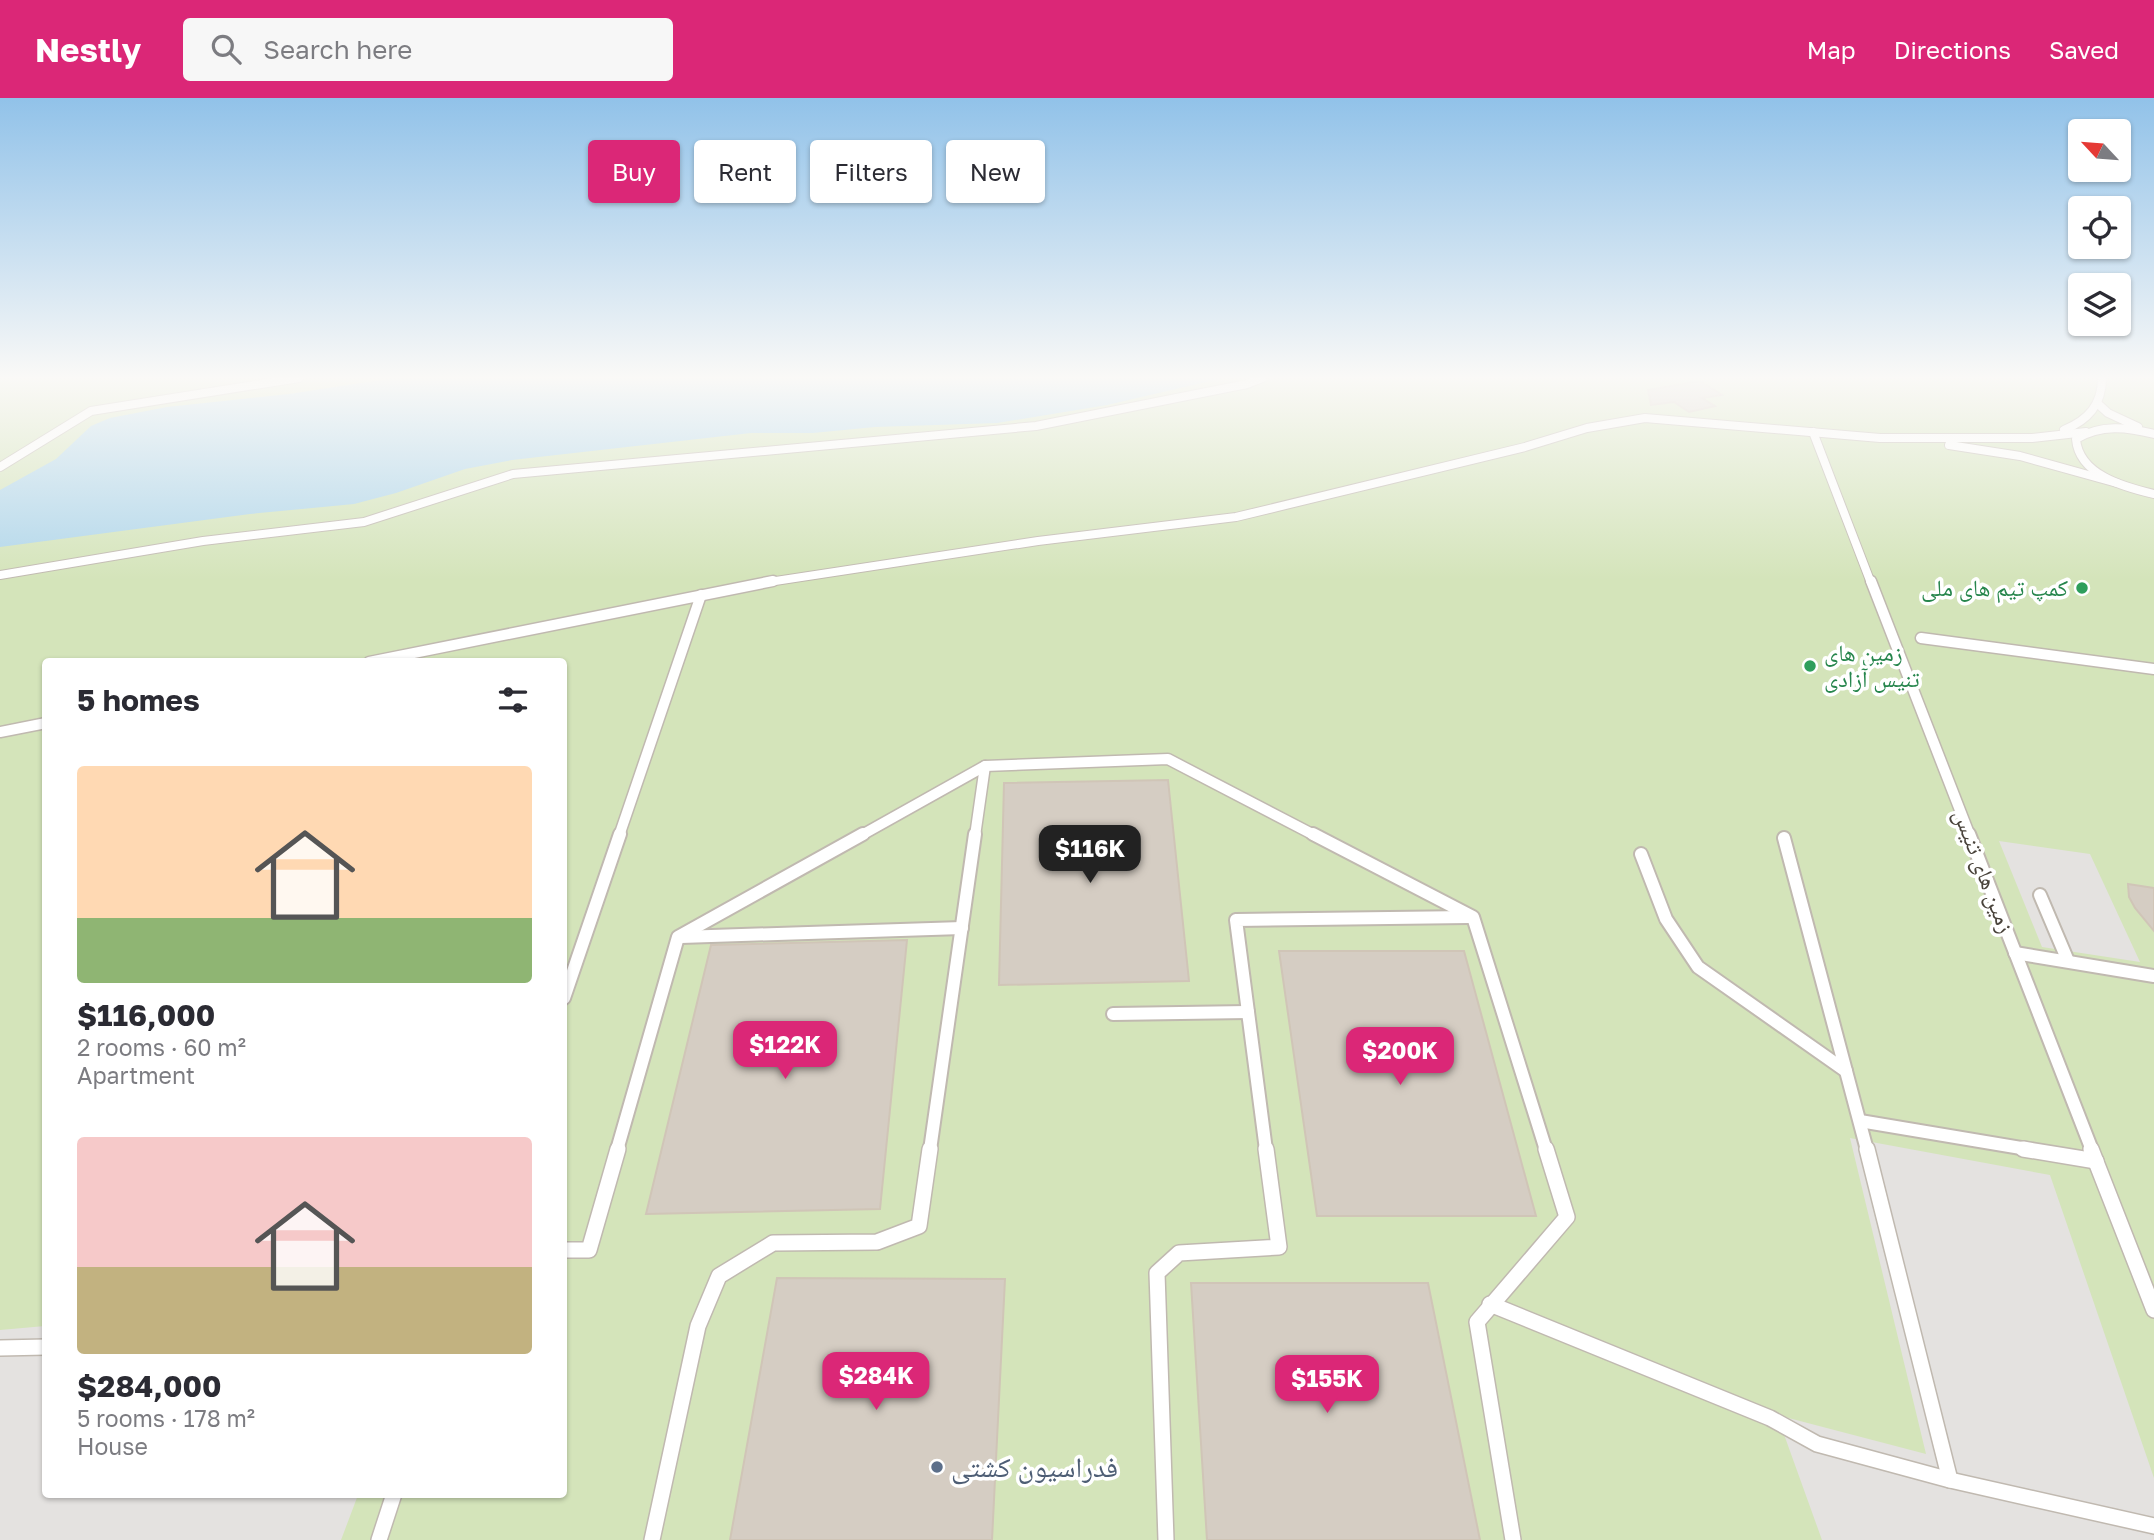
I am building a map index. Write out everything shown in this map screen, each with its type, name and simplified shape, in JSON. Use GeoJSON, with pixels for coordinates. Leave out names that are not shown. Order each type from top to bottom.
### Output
{"type":"FeatureCollection","features":[{"type":"Feature","properties":{"kind":"lane"},"geometry":{"type":"LineString","coordinates":[[0,467],[35,445]]}},
{"type":"Feature","properties":{"kind":"lane"},"geometry":{"type":"LineString","coordinates":[[0,575],[203,541],[364,522],[513,474],[826,445]]}},
{"type":"Feature","properties":{"kind":"lane"},"geometry":{"type":"LineString","coordinates":[[389,658],[759,583],[1025,543],[1236,517],[1531,445]]}},
{"type":"Feature","properties":{"kind":"lane","name":"زمین های تنیس"},"geometry":{"type":"LineString","coordinates":[[1818,445],[2154,1310]]}},
{"type":"Feature","properties":{"kind":"lane"},"geometry":{"type":"LineString","coordinates":[[1952,445],[2020,456],[2154,494]]}},
{"type":"Feature","properties":{"kind":"lane"},"geometry":{"type":"LineString","coordinates":[[2075,445],[2074,449],[2081,460],[2117,483]]}},
{"type":"Feature","properties":{"kind":"lane"},"geometry":{"type":"LineString","coordinates":[[567,990],[701,595]]}},
{"type":"Feature","properties":{"kind":"lane"},"geometry":{"type":"LineString","coordinates":[[1921,638],[2154,669]]}},
{"type":"Feature","properties":{"kind":"lane"},"geometry":{"type":"LineString","coordinates":[[0,732],[42,724]]}},
{"type":"Feature","properties":{"kind":"lane"},"geometry":{"type":"LineString","coordinates":[[567,1250],[589,1250],[678,937],[985,766],[1168,759],[1473,917],[1567,1217],[1546,1248],[1490,1304],[1476,1322],[1513,1540]]}},
{"type":"Feature","properties":{"kind":"lane"},"geometry":{"type":"LineString","coordinates":[[652,1540],[698,1326],[719,1276],[773,1243],[877,1242],[919,1226],[985,766]]}},
{"type":"Feature","properties":{"kind":"lane"},"geometry":{"type":"LineString","coordinates":[[1784,838],[1860,1121],[1950,1480]]}},
{"type":"Feature","properties":{"kind":"lane"},"geometry":{"type":"LineString","coordinates":[[1641,854],[1666,919],[1698,967],[1846,1071]]}},
{"type":"Feature","properties":{"kind":"lane"},"geometry":{"type":"LineString","coordinates":[[2040,895],[2068,961]]}},
{"type":"Feature","properties":{"kind":"lane"},"geometry":{"type":"LineString","coordinates":[[1166,1540],[1157,1273],[1179,1253],[1279,1247],[1236,920],[1473,917]]}},
{"type":"Feature","properties":{"kind":"lane"},"geometry":{"type":"LineString","coordinates":[[678,937],[962,928]]}},
{"type":"Feature","properties":{"kind":"lane"},"geometry":{"type":"LineString","coordinates":[[2015,953],[2154,976]]}},
{"type":"Feature","properties":{"kind":"lane"},"geometry":{"type":"LineString","coordinates":[[1113,1014],[1248,1012]]}},
{"type":"Feature","properties":{"kind":"lane"},"geometry":{"type":"LineString","coordinates":[[1860,1121],[2096,1161]]}},
{"type":"Feature","properties":{"kind":"lane"},"geometry":{"type":"LineString","coordinates":[[1490,1304],[1770,1418],[1817,1444],[1950,1480],[2154,1526]]}},
{"type":"Feature","properties":{"kind":"lane"},"geometry":{"type":"LineString","coordinates":[[0,1348],[42,1347]]}},
{"type":"Feature","properties":{"kind":"lane"},"geometry":{"type":"LineString","coordinates":[[379,1540],[393,1498]]}},
{"type":"Feature","properties":{"kind":"green space"},"geometry":{"type":"Polygon","coordinates":[[[0,445],[2154,445],[2154,1540],[0,1540],[0,445]]]}},
{"type":"Feature","properties":{"kind":"shaded area"},"geometry":{"type":"Polygon","coordinates":[[[1999,841],[2090,854],[2140,962],[2042,947],[1999,841]]]}},
{"type":"Feature","properties":{"kind":"shaded area"},"geometry":{"type":"Polygon","coordinates":[[[1850,1138],[2050,1175],[2154,1478],[2154,1540],[1822,1540],[1777,1415],[1926,1454],[1850,1138]]]}},
{"type":"Feature","properties":{"kind":"shaded area"},"geometry":{"type":"Polygon","coordinates":[[[42,1326],[42,1498],[357,1498],[341,1540],[0,1540],[0,1330],[42,1326]]]}},
{"type":"Feature","properties":{"kind":"water"},"geometry":{"type":"Polygon","coordinates":[[[71,445],[642,445],[512,460],[465,469],[396,493],[354,504],[250,514],[0,547],[0,490],[56,459],[71,445]]]}},
{"type":"Feature","properties":{"kind":"building"},"geometry":{"type":"Polygon","coordinates":[[[1168,780],[1189,981],[999,985],[1004,783],[1168,780]]]}},
{"type":"Feature","properties":{"kind":"building"},"geometry":{"type":"Polygon","coordinates":[[[2128,884],[2154,888],[2154,931],[2135,908],[2129,897],[2128,884]]]}},
{"type":"Feature","properties":{"kind":"building"},"geometry":{"type":"Polygon","coordinates":[[[907,940],[880,1209],[646,1214],[711,945],[907,940]]]}},
{"type":"Feature","properties":{"kind":"building"},"geometry":{"type":"Polygon","coordinates":[[[1279,951],[1464,951],[1536,1216],[1317,1216],[1279,951]]]}},
{"type":"Feature","properties":{"kind":"building"},"geometry":{"type":"Polygon","coordinates":[[[777,1278],[1005,1279],[992,1540],[730,1540],[777,1278]]]}},
{"type":"Feature","properties":{"kind":"building"},"geometry":{"type":"Polygon","coordinates":[[[1191,1283],[1428,1283],[1480,1540],[1207,1540],[1191,1283]]]}},
{"type":"Feature","properties":{"kind":"place","name":"کمپ تیم های ملی"},"geometry":{"type":"Point","coordinates":[2082,588]}},
{"type":"Feature","properties":{"kind":"place","name":"زمین های تنیس آزادی"},"geometry":{"type":"Point","coordinates":[1810,666]}},
{"type":"Feature","properties":{"kind":"place","name":"فدراسیون کشتی"},"geometry":{"type":"Point","coordinates":[937,1467]}}]}
